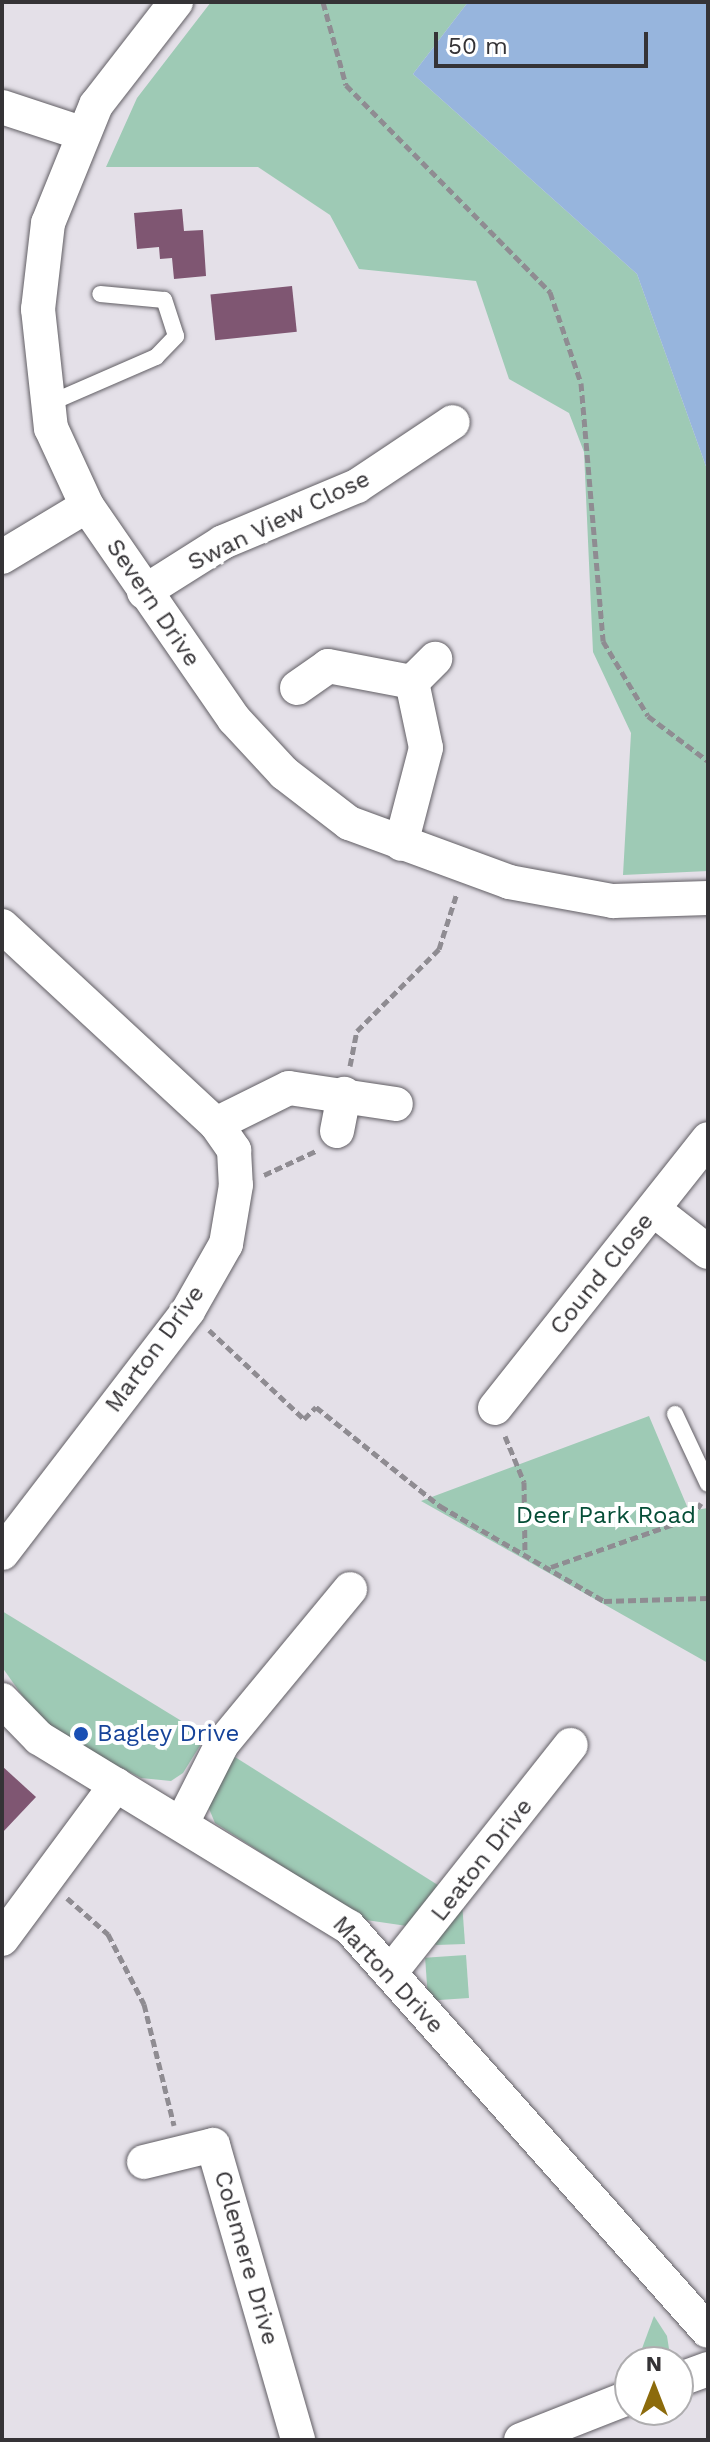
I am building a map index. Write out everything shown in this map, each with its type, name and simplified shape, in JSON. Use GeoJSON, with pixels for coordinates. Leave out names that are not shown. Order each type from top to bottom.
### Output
{"type":"FeatureCollection","features":[{"type":"Feature","properties":{"kind":"street","name":"Severn Drive"},"geometry":{"type":"LineString","coordinates":[[176,2],[96,105],[48,223],[38,309],[51,428],[87,506],[234,719],[284,773],[349,823],[465,867],[613,901],[708,898]]}},
{"type":"Feature","properties":{"kind":"street"},"geometry":{"type":"LineString","coordinates":[[2,107],[84,134]]}},
{"type":"Feature","properties":{"kind":"street","name":"Swan View Close"},"geometry":{"type":"LineString","coordinates":[[144,592],[223,542],[357,486],[453,422]]}},
{"type":"Feature","properties":{"kind":"street"},"geometry":{"type":"LineString","coordinates":[[2,557],[87,506]]}},
{"type":"Feature","properties":{"kind":"street"},"geometry":{"type":"LineString","coordinates":[[297,688],[328,666],[424,670],[426,748],[401,844]]}},
{"type":"Feature","properties":{"kind":"street","name":"Marton Drive"},"geometry":{"type":"LineString","coordinates":[[2,926],[216,1124],[234,1150],[236,1185],[226,1244],[188,1311],[2,1553]]}},
{"type":"Feature","properties":{"kind":"street"},"geometry":{"type":"LineString","coordinates":[[216,1124],[289,1088],[396,1104]]}},
{"type":"Feature","properties":{"kind":"street"},"geometry":{"type":"LineString","coordinates":[[337,1131],[344,1094]]}},
{"type":"Feature","properties":{"kind":"street","name":"Cound Close"},"geometry":{"type":"LineString","coordinates":[[495,1408],[708,1139]]}},
{"type":"Feature","properties":{"kind":"street"},"geometry":{"type":"LineString","coordinates":[[654,1210],[708,1252]]}},
{"type":"Feature","properties":{"kind":"street"},"geometry":{"type":"LineString","coordinates":[[183,1821],[222,1744],[350,1589]]}},
{"type":"Feature","properties":{"kind":"street","name":"Marton Drive"},"geometry":{"type":"LineString","coordinates":[[2,1700],[39,1738],[183,1821],[306,1896],[349,1927],[708,2331]]}},
{"type":"Feature","properties":{"kind":"street","name":"Leaton Drive"},"geometry":{"type":"LineString","coordinates":[[390,1973],[571,1745]]}},
{"type":"Feature","properties":{"kind":"street"},"geometry":{"type":"LineString","coordinates":[[2,1939],[50,1883],[116,1785]]}},
{"type":"Feature","properties":{"kind":"street","name":"Colemere Drive"},"geometry":{"type":"LineString","coordinates":[[144,2162],[213,2145],[298,2440]]}},
{"type":"Feature","properties":{"kind":"street"},"geometry":{"type":"LineString","coordinates":[[521,2440],[614,2403]]}},
{"type":"Feature","properties":{"kind":"lane"},"geometry":{"type":"LineString","coordinates":[[48,404],[156,357],[176,336],[164,300],[100,294]]}},
{"type":"Feature","properties":{"kind":"lane"},"geometry":{"type":"LineString","coordinates":[[675,1414],[708,1484]]}},
{"type":"Feature","properties":{"kind":"path"},"geometry":{"type":"LineString","coordinates":[[323,2],[346,85],[550,292],[581,383],[598,518],[603,641],[648,716],[708,761]]}},
{"type":"Feature","properties":{"kind":"path"},"geometry":{"type":"LineString","coordinates":[[344,1094],[357,1031],[439,949],[465,867]]}},
{"type":"Feature","properties":{"kind":"path"},"geometry":{"type":"LineString","coordinates":[[236,1185],[311,1156],[337,1131]]}},
{"type":"Feature","properties":{"kind":"path"},"geometry":{"type":"LineString","coordinates":[[188,1311],[304,1419],[316,1407],[440,1506],[525,1551],[604,1601],[708,1598]]}},
{"type":"Feature","properties":{"kind":"path"},"geometry":{"type":"LineString","coordinates":[[495,1408],[524,1482],[525,1551]]}},
{"type":"Feature","properties":{"kind":"path"},"geometry":{"type":"LineString","coordinates":[[550,1567],[691,1518],[708,1492]]}},
{"type":"Feature","properties":{"kind":"path"},"geometry":{"type":"LineString","coordinates":[[50,1883],[108,1934],[144,2004],[182,2153]]}},
{"type":"Feature","properties":{"kind":"green space"},"geometry":{"type":"Polygon","coordinates":[[[211,2],[468,2],[413,74],[637,274],[708,472],[708,871],[623,875],[631,733],[593,652],[584,452],[569,413],[509,379],[476,281],[359,269],[330,215],[258,167],[106,167],[137,98],[211,2]]]}},
{"type":"Feature","properties":{"kind":"green space","name":"Deer Park Road"},"geometry":{"type":"Polygon","coordinates":[[[649,1416],[689,1511],[708,1508],[708,1663],[421,1501],[649,1416]]]}},
{"type":"Feature","properties":{"kind":"green space"},"geometry":{"type":"Polygon","coordinates":[[[2,1611],[206,1736],[183,1773],[171,1781],[141,1778],[45,1728],[2,1667],[2,1611]]]}},
{"type":"Feature","properties":{"kind":"green space"},"geometry":{"type":"Polygon","coordinates":[[[227,1752],[441,1887],[407,1926],[366,1920],[215,1823],[205,1799],[227,1752]]]}},
{"type":"Feature","properties":{"kind":"green space"},"geometry":{"type":"Polygon","coordinates":[[[462,1902],[465,1944],[436,1945],[432,1941],[462,1902]]]}},
{"type":"Feature","properties":{"kind":"green space"},"geometry":{"type":"Polygon","coordinates":[[[466,1955],[469,1998],[428,2001],[425,1958],[466,1955]]]}},
{"type":"Feature","properties":{"kind":"green space"},"geometry":{"type":"Polygon","coordinates":[[[654,2316],[667,2336],[669,2346],[643,2346],[654,2316]]]}},
{"type":"Feature","properties":{"kind":"water"},"geometry":{"type":"Polygon","coordinates":[[[468,2],[708,2],[708,472],[637,274],[413,74],[468,2]]]}},
{"type":"Feature","properties":{"kind":"building"},"geometry":{"type":"Polygon","coordinates":[[[182,209],[184,231],[203,230],[206,276],[174,279],[172,258],[160,259],[159,247],[137,249],[134,213],[182,209]]]}},
{"type":"Feature","properties":{"kind":"building"},"geometry":{"type":"Polygon","coordinates":[[[292,286],[297,332],[215,340],[210,295],[292,286]]]}},
{"type":"Feature","properties":{"kind":"building"},"geometry":{"type":"Polygon","coordinates":[[[2,1766],[36,1797],[2,1833],[2,1766]]]}},
{"type":"Feature","properties":{"kind":"place","name":"Bagley Drive"},"geometry":{"type":"Point","coordinates":[81,1734]}}]}
